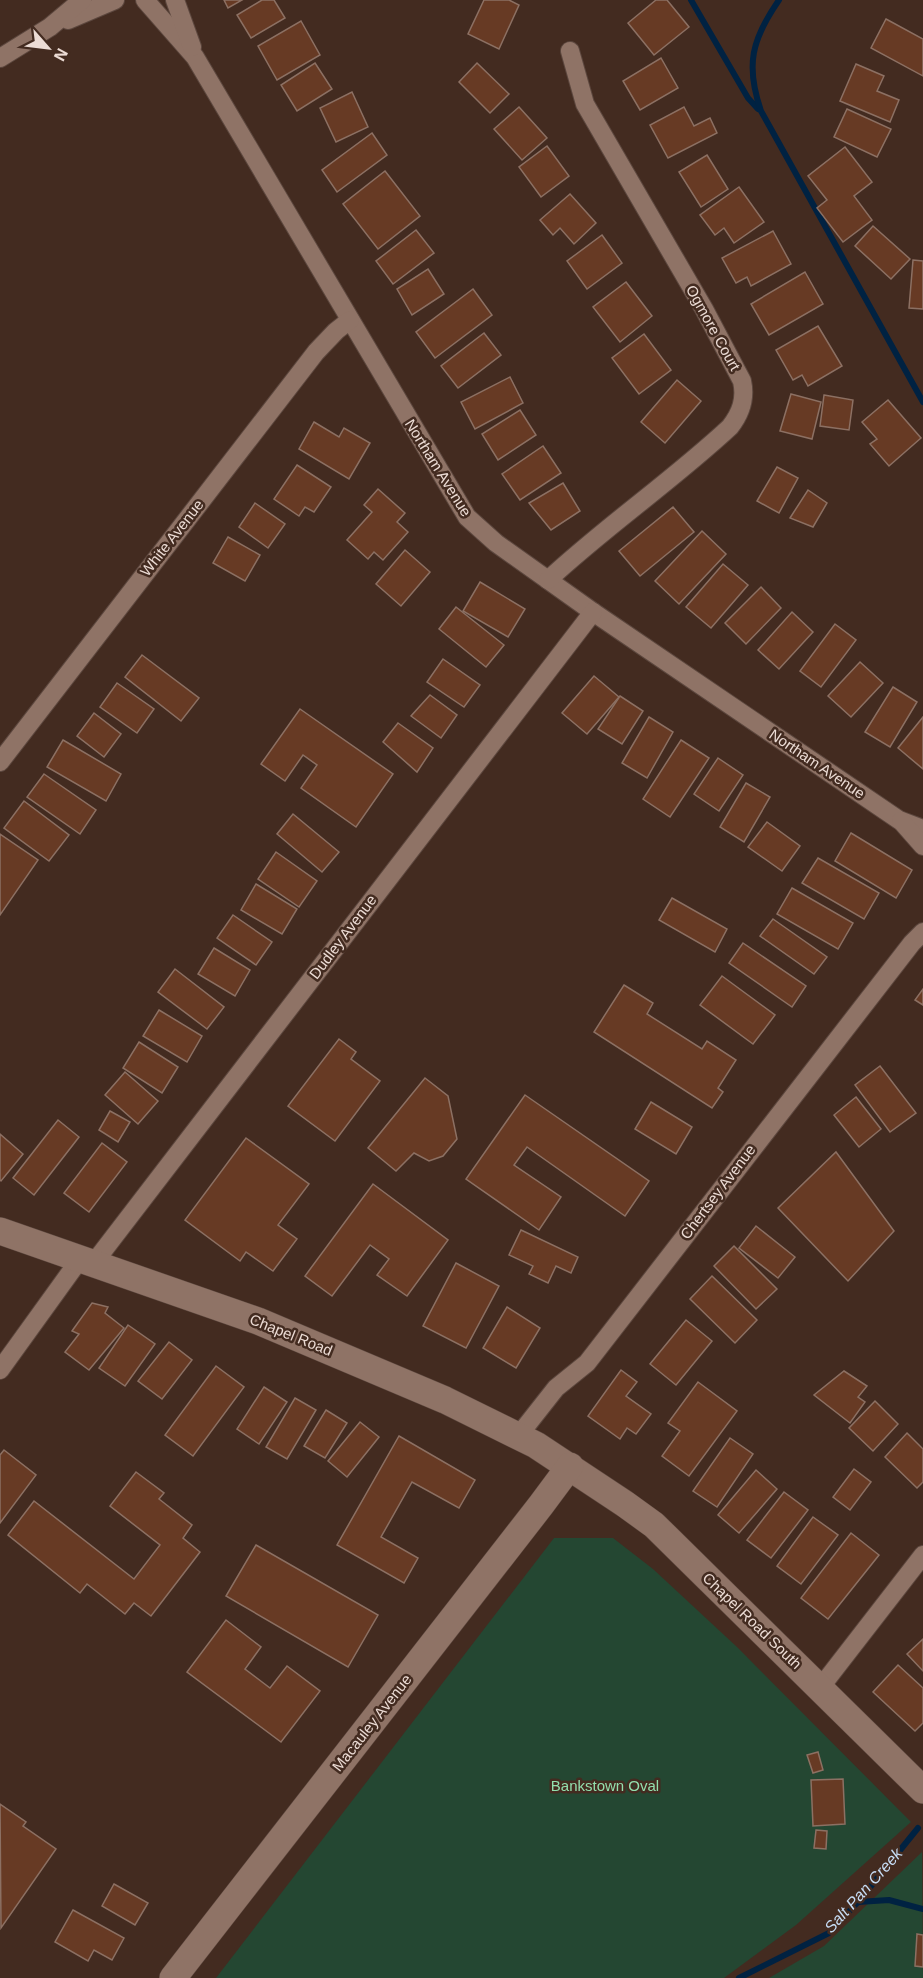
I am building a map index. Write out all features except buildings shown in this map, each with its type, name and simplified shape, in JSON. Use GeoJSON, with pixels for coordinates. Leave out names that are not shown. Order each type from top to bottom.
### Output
{"type":"FeatureCollection","features":[{"type":"Feature","properties":{"kind":"main road","name":"Chapel Road"},"geometry":{"type":"LineString","coordinates":[[0,1231],[285,1332],[445,1400],[519,1435],[570,1466]]}},
{"type":"Feature","properties":{"kind":"main road","name":"Chapel Road South"},"geometry":{"type":"LineString","coordinates":[[570,1466],[654,1526],[923,1790]]}},
{"type":"Feature","properties":{"kind":"main road","name":"Macauley Avenue"},"geometry":{"type":"LineString","coordinates":[[173,1978],[570,1466]]}},
{"type":"Feature","properties":{"kind":"street"},"geometry":{"type":"LineString","coordinates":[[0,58],[50,27],[82,0]]}},
{"type":"Feature","properties":{"kind":"street"},"geometry":{"type":"LineString","coordinates":[[50,27],[115,0]]}},
{"type":"Feature","properties":{"kind":"street","name":"Northam Avenue"},"geometry":{"type":"LineString","coordinates":[[145,0],[195,57],[466,517],[486,536],[593,612],[899,820],[923,846]]}},
{"type":"Feature","properties":{"kind":"street","name":"Northam Avenue"},"geometry":{"type":"LineString","coordinates":[[175,0],[195,57]]}},
{"type":"Feature","properties":{"kind":"street","name":"Ogmore Court"},"geometry":{"type":"LineString","coordinates":[[548,580],[579,551],[669,481],[730,427],[738,417],[744,392],[742,381],[704,309],[585,104],[570,51]]}},
{"type":"Feature","properties":{"kind":"street","name":"White Avenue"},"geometry":{"type":"LineString","coordinates":[[0,762],[315,352],[350,320]]}},
{"type":"Feature","properties":{"kind":"street","name":"Dudley Avenue"},"geometry":{"type":"LineString","coordinates":[[0,1370],[593,612]]}},
{"type":"Feature","properties":{"kind":"street","name":"Northam Avenue"},"geometry":{"type":"LineString","coordinates":[[899,820],[923,829]]}},
{"type":"Feature","properties":{"kind":"street","name":"Chertsey Avenue"},"geometry":{"type":"LineString","coordinates":[[519,1435],[556,1388],[587,1363],[917,937],[923,915]]}},
{"type":"Feature","properties":{"kind":"street"},"geometry":{"type":"LineString","coordinates":[[820,1688],[923,1555]]}},
{"type":"Feature","properties":{"kind":"green space","name":"Bankstown Oval"},"geometry":{"type":"Polygon","coordinates":[[[554,1538],[613,1538],[653,1569],[737,1647],[911,1822],[796,1925],[724,1978],[216,1978],[554,1538]]]}},
{"type":"Feature","properties":{"kind":"green space"},"geometry":{"type":"Polygon","coordinates":[[[922,1852],[923,1978],[769,1978],[824,1946],[922,1852]]]}},
{"type":"Feature","properties":{"kind":"waterway"},"geometry":{"type":"LineString","coordinates":[[691,0],[748,98],[758,109]]}},
{"type":"Feature","properties":{"kind":"waterway"},"geometry":{"type":"LineString","coordinates":[[779,0],[763,27],[754,53],[753,80],[761,111],[923,402]]}},
{"type":"Feature","properties":{"kind":"waterway","name":"Salt Pan Creek"},"geometry":{"type":"LineString","coordinates":[[739,1978],[829,1933],[858,1902],[918,1828]]}},
{"type":"Feature","properties":{"kind":"waterway"},"geometry":{"type":"LineString","coordinates":[[858,1902],[889,1900],[923,1909]]}}]}
